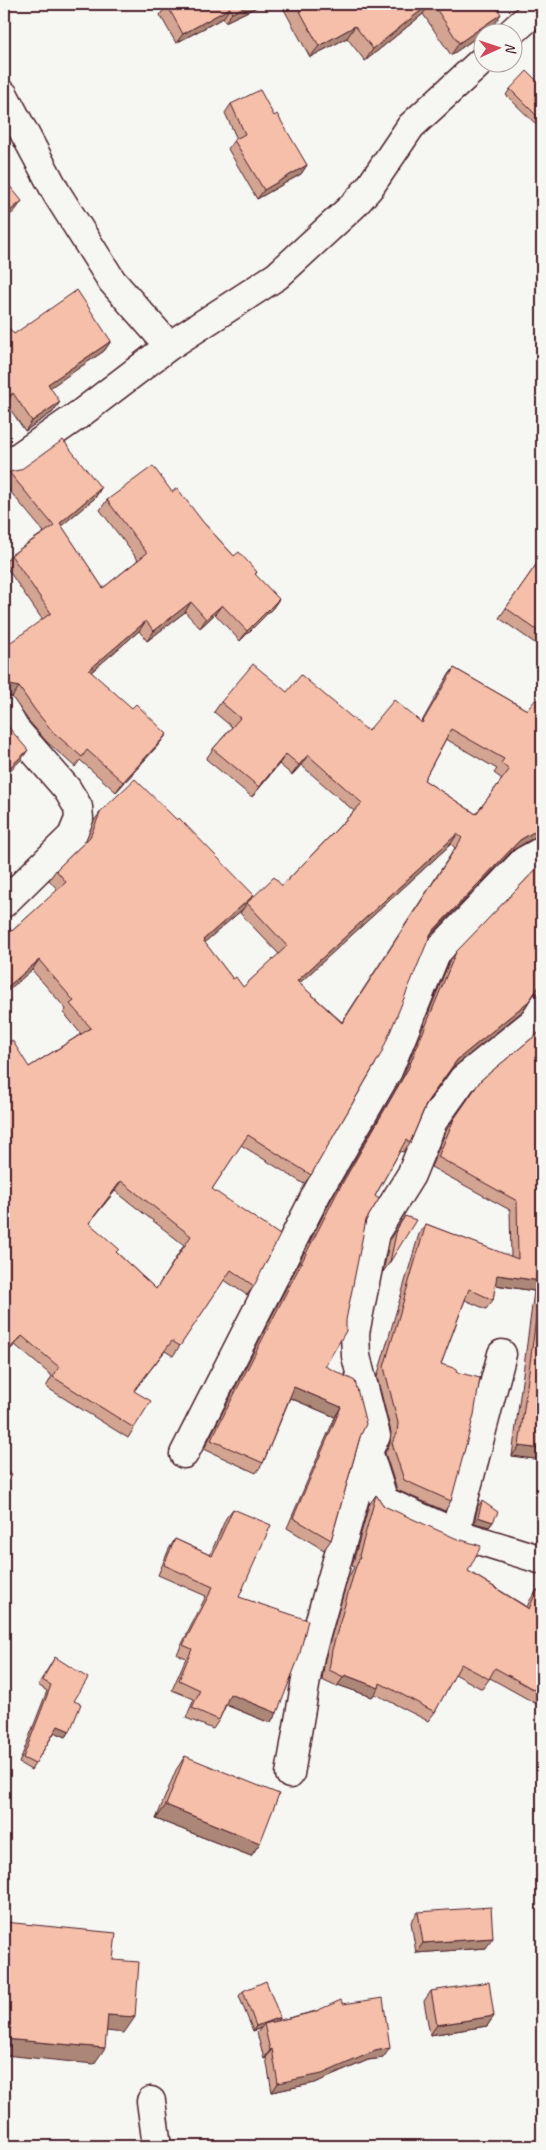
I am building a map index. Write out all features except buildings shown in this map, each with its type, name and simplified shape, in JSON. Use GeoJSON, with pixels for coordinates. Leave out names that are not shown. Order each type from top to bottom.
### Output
{"type":"FeatureCollection","features":[{"type":"Feature","properties":{"kind":"street"},"geometry":{"type":"LineString","coordinates":[[524,22],[542,6]]}},
{"type":"Feature","properties":{"kind":"street"},"geometry":{"type":"LineString","coordinates":[[4,467],[80,414],[169,346],[284,270],[370,188],[411,126],[474,68]]}},
{"type":"Feature","properties":{"kind":"street"},"geometry":{"type":"LineString","coordinates":[[7,110],[112,281],[169,346]]}},
{"type":"Feature","properties":{"kind":"street"},"geometry":{"type":"LineString","coordinates":[[4,710],[15,729],[67,789],[78,807],[79,820],[72,836],[4,903]]}},
{"type":"Feature","properties":{"kind":"street"},"geometry":{"type":"LineString","coordinates":[[184,1454],[318,1191],[388,1071],[436,953],[524,861],[542,851]]}},
{"type":"Feature","properties":{"kind":"street"},"geometry":{"type":"LineString","coordinates":[[290,1774],[310,1656],[368,1451],[376,1436],[356,1356],[355,1333],[375,1233],[411,1175],[433,1121],[463,1079],[535,1021],[542,1007]]}},
{"type":"Feature","properties":{"kind":"street"},"geometry":{"type":"LineString","coordinates":[[455,1533],[502,1354]]}},
{"type":"Feature","properties":{"kind":"street"},"geometry":{"type":"LineString","coordinates":[[368,1451],[384,1501],[455,1533],[542,1560]]}},
{"type":"Feature","properties":{"kind":"street"},"geometry":{"type":"LineString","coordinates":[[151,2101],[157,2146]]}}]}
